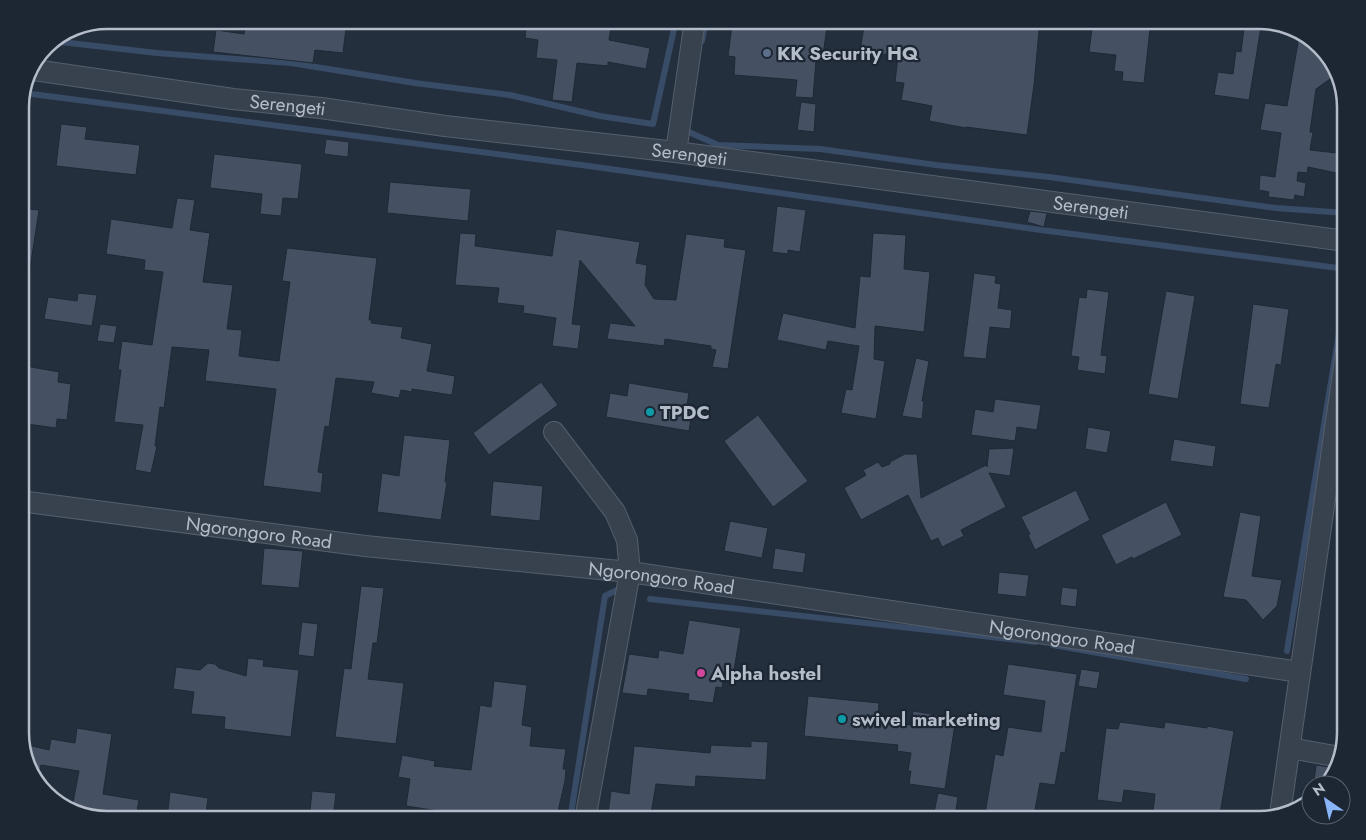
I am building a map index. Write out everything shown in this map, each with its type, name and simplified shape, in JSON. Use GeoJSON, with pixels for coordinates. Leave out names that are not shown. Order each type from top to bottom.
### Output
{"type":"FeatureCollection","features":[{"type":"Feature","properties":{"kind":"street"},"geometry":{"type":"LineString","coordinates":[[676,152],[694,29]]}},
{"type":"Feature","properties":{"kind":"street","name":"Serengeti"},"geometry":{"type":"LineString","coordinates":[[38,71],[233,99],[321,108],[445,126],[676,152],[1337,240]]}},
{"type":"Feature","properties":{"kind":"street"},"geometry":{"type":"LineString","coordinates":[[1281,808],[1337,415]]}},
{"type":"Feature","properties":{"kind":"street"},"geometry":{"type":"LineString","coordinates":[[554,432],[615,512],[627,540],[630,572],[587,811]]}},
{"type":"Feature","properties":{"kind":"street","name":"Ngorongoro Road"},"geometry":{"type":"LineString","coordinates":[[29,502],[365,546],[630,572],[1300,672]]}},
{"type":"Feature","properties":{"kind":"street"},"geometry":{"type":"LineString","coordinates":[[1290,748],[1334,756]]}},
{"type":"Feature","properties":{"kind":"building"},"geometry":{"type":"Polygon","coordinates":[[[245,29],[346,29],[343,53],[315,50],[313,63],[213,52],[216,30],[244,34],[245,29]]]}},
{"type":"Feature","properties":{"kind":"building"},"geometry":{"type":"Polygon","coordinates":[[[526,29],[611,29],[609,40],[650,48],[646,69],[608,62],[608,66],[577,63],[572,102],[552,100],[557,60],[536,58],[538,40],[525,38],[526,29]]]}},
{"type":"Feature","properties":{"kind":"building"},"geometry":{"type":"Polygon","coordinates":[[[731,29],[827,29],[822,62],[816,61],[813,98],[795,97],[797,80],[734,75],[735,57],[728,56],[731,29]]]}},
{"type":"Feature","properties":{"kind":"building"},"geometry":{"type":"Polygon","coordinates":[[[864,29],[1039,29],[1027,135],[966,128],[929,121],[932,106],[901,100],[904,83],[895,82],[898,56],[860,51],[864,29]]]}},
{"type":"Feature","properties":{"kind":"building"},"geometry":{"type":"Polygon","coordinates":[[[1092,29],[1150,29],[1144,83],[1122,81],[1123,72],[1114,71],[1116,55],[1089,52],[1092,29]]]}},
{"type":"Feature","properties":{"kind":"building"},"geometry":{"type":"Polygon","coordinates":[[[1244,29],[1261,29],[1249,100],[1214,95],[1218,72],[1233,74],[1236,51],[1241,52],[1244,29]]]}},
{"type":"Feature","properties":{"kind":"building"},"geometry":{"type":"Polygon","coordinates":[[[1299,39],[1321,59],[1331,78],[1316,89],[1310,132],[1313,132],[1310,150],[1337,153],[1337,173],[1308,167],[1307,173],[1298,172],[1297,181],[1306,183],[1304,197],[1295,195],[1294,200],[1268,197],[1269,192],[1259,190],[1260,175],[1275,177],[1281,133],[1260,130],[1265,103],[1287,106],[1299,39]]]}},
{"type":"Feature","properties":{"kind":"building"},"geometry":{"type":"Polygon","coordinates":[[[801,102],[816,104],[814,132],[797,130],[801,102]]]}},
{"type":"Feature","properties":{"kind":"building"},"geometry":{"type":"Polygon","coordinates":[[[61,124],[87,127],[85,139],[140,145],[136,175],[56,166],[61,124]]]}},
{"type":"Feature","properties":{"kind":"building"},"geometry":{"type":"Polygon","coordinates":[[[326,139],[349,142],[348,157],[324,154],[326,139]]]}},
{"type":"Feature","properties":{"kind":"building"},"geometry":{"type":"Polygon","coordinates":[[[214,154],[302,164],[298,199],[283,198],[281,216],[260,214],[262,194],[210,188],[214,154]]]}},
{"type":"Feature","properties":{"kind":"building"},"geometry":{"type":"Polygon","coordinates":[[[390,182],[471,189],[468,221],[387,213],[390,182]]]}},
{"type":"Feature","properties":{"kind":"building"},"geometry":{"type":"Polygon","coordinates":[[[177,198],[195,200],[190,230],[210,233],[203,282],[233,285],[227,329],[242,330],[239,356],[279,361],[290,282],[282,281],[287,248],[377,258],[369,320],[372,320],[371,323],[403,327],[401,338],[432,344],[427,371],[455,376],[452,395],[412,389],[412,392],[401,390],[399,398],[371,393],[374,382],[336,378],[329,427],[325,426],[318,472],[323,473],[321,493],[263,486],[276,389],[205,381],[209,350],[172,347],[164,408],[160,407],[155,446],[157,446],[151,473],[135,470],[143,425],[114,422],[121,370],[118,370],[122,341],[152,345],[163,272],[144,270],[145,260],[106,254],[111,219],[172,228],[177,198]]]}},
{"type":"Feature","properties":{"kind":"building"},"geometry":{"type":"Polygon","coordinates":[[[777,206],[806,210],[800,252],[788,250],[788,254],[772,252],[777,206]]]}},
{"type":"Feature","properties":{"kind":"building"},"geometry":{"type":"Polygon","coordinates":[[[29,209],[39,210],[29,269],[29,209]]]}},
{"type":"Feature","properties":{"kind":"building"},"geometry":{"type":"Polygon","coordinates":[[[1030,211],[1047,213],[1044,227],[1027,222],[1030,211]]]}},
{"type":"Feature","properties":{"kind":"building"},"geometry":{"type":"Polygon","coordinates":[[[556,229],[640,242],[636,263],[647,265],[645,285],[654,299],[676,300],[686,234],[725,239],[724,247],[746,250],[728,369],[712,367],[716,350],[711,349],[711,346],[665,339],[664,346],[607,339],[610,323],[635,326],[580,260],[572,324],[581,325],[578,349],[552,346],[556,318],[523,313],[524,306],[497,303],[499,288],[455,285],[460,233],[476,234],[475,246],[552,256],[556,229]]]}},
{"type":"Feature","properties":{"kind":"building"},"geometry":{"type":"Polygon","coordinates":[[[873,233],[906,235],[904,269],[930,272],[924,332],[875,326],[874,359],[885,361],[876,419],[841,413],[846,389],[852,390],[859,346],[828,341],[826,350],[777,340],[783,313],[855,328],[860,276],[870,277],[873,233]]]}},
{"type":"Feature","properties":{"kind":"building"},"geometry":{"type":"Polygon","coordinates":[[[974,273],[996,276],[995,283],[1001,284],[998,308],[1012,310],[1010,329],[990,327],[986,359],[963,357],[974,273]]]}},
{"type":"Feature","properties":{"kind":"building"},"geometry":{"type":"Polygon","coordinates":[[[1087,289],[1109,292],[1101,355],[1107,356],[1105,374],[1077,370],[1079,357],[1071,356],[1079,297],[1086,298],[1087,289]]]}},
{"type":"Feature","properties":{"kind":"building"},"geometry":{"type":"Polygon","coordinates":[[[1166,291],[1195,296],[1178,399],[1148,394],[1166,291]]]}},
{"type":"Feature","properties":{"kind":"building"},"geometry":{"type":"Polygon","coordinates":[[[78,293],[97,295],[92,326],[44,319],[48,297],[77,301],[78,293]]]}},
{"type":"Feature","properties":{"kind":"building"},"geometry":{"type":"Polygon","coordinates":[[[1253,304],[1289,309],[1281,365],[1276,364],[1269,408],[1240,404],[1253,304]]]}},
{"type":"Feature","properties":{"kind":"building"},"geometry":{"type":"Polygon","coordinates":[[[100,324],[117,326],[114,343],[97,341],[100,324]]]}},
{"type":"Feature","properties":{"kind":"building"},"geometry":{"type":"Polygon","coordinates":[[[916,358],[929,361],[922,401],[924,401],[922,419],[902,416],[916,358]]]}},
{"type":"Feature","properties":{"kind":"building"},"geometry":{"type":"Polygon","coordinates":[[[29,367],[59,372],[58,382],[71,384],[67,420],[57,419],[56,428],[29,424],[29,367]]]}},
{"type":"Feature","properties":{"kind":"building"},"geometry":{"type":"Polygon","coordinates":[[[541,382],[558,405],[489,455],[473,433],[541,382]]]}},
{"type":"Feature","properties":{"kind":"building","name":"TPDC"},"geometry":{"type":"Polygon","coordinates":[[[629,383],[689,393],[687,405],[693,406],[689,431],[606,417],[610,393],[627,396],[629,383]]]}},
{"type":"Feature","properties":{"kind":"building"},"geometry":{"type":"Polygon","coordinates":[[[995,399],[1041,405],[1037,430],[1017,427],[1015,441],[971,435],[975,409],[993,412],[995,399]]]}},
{"type":"Feature","properties":{"kind":"building"},"geometry":{"type":"Polygon","coordinates":[[[758,415],[808,481],[773,507],[724,441],[758,415]]]}},
{"type":"Feature","properties":{"kind":"building"},"geometry":{"type":"Polygon","coordinates":[[[1088,427],[1111,431],[1107,453],[1085,449],[1088,427]]]}},
{"type":"Feature","properties":{"kind":"building"},"geometry":{"type":"Polygon","coordinates":[[[404,435],[450,440],[445,482],[447,482],[441,520],[377,512],[382,473],[399,476],[404,435]]]}},
{"type":"Feature","properties":{"kind":"building"},"geometry":{"type":"Polygon","coordinates":[[[1174,439],[1216,446],[1213,467],[1170,461],[1174,439]]]}},
{"type":"Feature","properties":{"kind":"building"},"geometry":{"type":"Polygon","coordinates":[[[1014,448],[1010,476],[989,473],[1006,507],[961,530],[964,536],[942,547],[938,538],[931,541],[908,495],[861,520],[844,488],[866,475],[863,470],[878,462],[882,467],[905,454],[917,454],[921,498],[986,465],[987,467],[989,449],[1014,448]]]}},
{"type":"Feature","properties":{"kind":"building"},"geometry":{"type":"Polygon","coordinates":[[[493,481],[543,486],[540,521],[490,516],[493,481]]]}},
{"type":"Feature","properties":{"kind":"building"},"geometry":{"type":"Polygon","coordinates":[[[1076,490],[1090,520],[1035,550],[1028,535],[1030,534],[1021,517],[1076,490]]]}},
{"type":"Feature","properties":{"kind":"building"},"geometry":{"type":"Polygon","coordinates":[[[1166,502],[1182,535],[1133,559],[1132,557],[1116,565],[1101,535],[1166,502]]]}},
{"type":"Feature","properties":{"kind":"building"},"geometry":{"type":"Polygon","coordinates":[[[1240,512],[1261,516],[1252,576],[1282,580],[1277,606],[1263,620],[1246,600],[1223,597],[1240,512]]]}},
{"type":"Feature","properties":{"kind":"building"},"geometry":{"type":"Polygon","coordinates":[[[730,521],[768,528],[762,558],[724,551],[730,521]]]}},
{"type":"Feature","properties":{"kind":"building"},"geometry":{"type":"Polygon","coordinates":[[[264,548],[303,551],[299,588],[261,585],[264,548]]]}},
{"type":"Feature","properties":{"kind":"building"},"geometry":{"type":"Polygon","coordinates":[[[775,548],[806,553],[803,573],[772,569],[775,548]]]}},
{"type":"Feature","properties":{"kind":"building"},"geometry":{"type":"Polygon","coordinates":[[[999,572],[1029,575],[1026,597],[997,594],[999,572]]]}},
{"type":"Feature","properties":{"kind":"building"},"geometry":{"type":"Polygon","coordinates":[[[361,586],[384,588],[377,643],[373,643],[368,679],[404,683],[396,744],[335,737],[344,668],[351,669],[361,586]]]}},
{"type":"Feature","properties":{"kind":"building"},"geometry":{"type":"Polygon","coordinates":[[[1062,587],[1078,589],[1076,607],[1060,605],[1062,587]]]}},
{"type":"Feature","properties":{"kind":"building"},"geometry":{"type":"Polygon","coordinates":[[[689,620],[741,628],[732,682],[723,681],[722,688],[716,687],[713,703],[688,700],[689,694],[648,689],[647,696],[622,693],[629,654],[658,658],[659,650],[683,654],[689,620]]]}},
{"type":"Feature","properties":{"kind":"building"},"geometry":{"type":"Polygon","coordinates":[[[302,622],[318,624],[314,657],[298,655],[302,622]]]}},
{"type":"Feature","properties":{"kind":"building"},"geometry":{"type":"Polygon","coordinates":[[[248,658],[264,660],[263,666],[299,670],[291,737],[224,729],[225,717],[191,714],[194,692],[173,689],[176,667],[200,670],[208,663],[246,676],[248,658]]]}},
{"type":"Feature","properties":{"kind":"building"},"geometry":{"type":"Polygon","coordinates":[[[1008,664],[1077,674],[1065,753],[1061,752],[1055,785],[1040,783],[1035,811],[986,811],[995,754],[1003,756],[1008,727],[1041,732],[1045,701],[1003,695],[1008,664]]]}},
{"type":"Feature","properties":{"kind":"building"},"geometry":{"type":"Polygon","coordinates":[[[1081,669],[1100,672],[1097,689],[1078,686],[1081,669]]]}},
{"type":"Feature","properties":{"kind":"building"},"geometry":{"type":"Polygon","coordinates":[[[494,681],[527,685],[522,725],[532,727],[530,746],[566,749],[563,769],[566,769],[565,781],[558,811],[439,811],[406,806],[410,779],[398,777],[402,755],[435,761],[434,766],[471,770],[480,705],[491,707],[494,681]]]}},
{"type":"Feature","properties":{"kind":"building"},"geometry":{"type":"Polygon","coordinates":[[[808,696],[879,703],[878,720],[911,725],[913,711],[956,718],[945,789],[909,784],[911,771],[908,771],[911,753],[897,751],[898,745],[804,736],[808,696]]]}},
{"type":"Feature","properties":{"kind":"building"},"geometry":{"type":"Polygon","coordinates":[[[1120,722],[1164,728],[1165,722],[1234,731],[1221,811],[1153,811],[1155,794],[1124,790],[1122,803],[1097,800],[1106,728],[1118,729],[1120,722]]]}},
{"type":"Feature","properties":{"kind":"building"},"geometry":{"type":"Polygon","coordinates":[[[77,728],[112,734],[103,794],[139,800],[137,811],[97,811],[77,805],[73,803],[79,771],[41,765],[39,772],[30,745],[49,750],[51,739],[75,743],[77,728]]]}},
{"type":"Feature","properties":{"kind":"building"},"geometry":{"type":"Polygon","coordinates":[[[751,741],[768,742],[766,780],[696,776],[695,787],[656,784],[652,811],[608,811],[611,791],[629,794],[634,746],[710,753],[711,745],[751,747],[751,741]]]}},
{"type":"Feature","properties":{"kind":"building"},"geometry":{"type":"Polygon","coordinates":[[[1316,765],[1329,767],[1325,775],[1315,775],[1316,765]]]}},
{"type":"Feature","properties":{"kind":"building"},"geometry":{"type":"Polygon","coordinates":[[[312,791],[336,793],[334,811],[310,811],[312,791]]]}},
{"type":"Feature","properties":{"kind":"building"},"geometry":{"type":"Polygon","coordinates":[[[170,792],[208,798],[206,811],[168,811],[170,792]]]}},
{"type":"Feature","properties":{"kind":"building"},"geometry":{"type":"Polygon","coordinates":[[[938,793],[958,797],[956,811],[934,811],[938,793]]]}},
{"type":"Feature","properties":{"kind":"waterway"},"geometry":{"type":"LineString","coordinates":[[63,42],[157,53],[291,63],[415,83],[510,95],[600,116],[653,124],[674,29]]}},
{"type":"Feature","properties":{"kind":"waterway"},"geometry":{"type":"LineString","coordinates":[[702,41],[704,29]]}},
{"type":"Feature","properties":{"kind":"waterway"},"geometry":{"type":"LineString","coordinates":[[30,94],[589,166],[1041,230],[1337,268]]}},
{"type":"Feature","properties":{"kind":"waterway"},"geometry":{"type":"LineString","coordinates":[[682,129],[718,145],[820,149],[936,165],[1049,177],[1276,208],[1337,212]]}},
{"type":"Feature","properties":{"kind":"waterway"},"geometry":{"type":"LineString","coordinates":[[1287,651],[1337,345]]}},
{"type":"Feature","properties":{"kind":"waterway"},"geometry":{"type":"LineString","coordinates":[[571,811],[605,596],[621,588]]}},
{"type":"Feature","properties":{"kind":"waterway"},"geometry":{"type":"LineString","coordinates":[[650,599],[1036,642]]}},
{"type":"Feature","properties":{"kind":"waterway"},"geometry":{"type":"LineString","coordinates":[[1053,645],[1246,679]]}},
{"type":"Feature","properties":{"kind":"place","name":"KK Security HQ"},"geometry":{"type":"Point","coordinates":[767,53]}},
{"type":"Feature","properties":{"kind":"place","name":"TPDC"},"geometry":{"type":"Point","coordinates":[650,412]}},
{"type":"Feature","properties":{"kind":"place","name":"Alpha hostel"},"geometry":{"type":"Point","coordinates":[701,673]}},
{"type":"Feature","properties":{"kind":"place","name":"swivel marketing"},"geometry":{"type":"Point","coordinates":[842,719]}}]}
